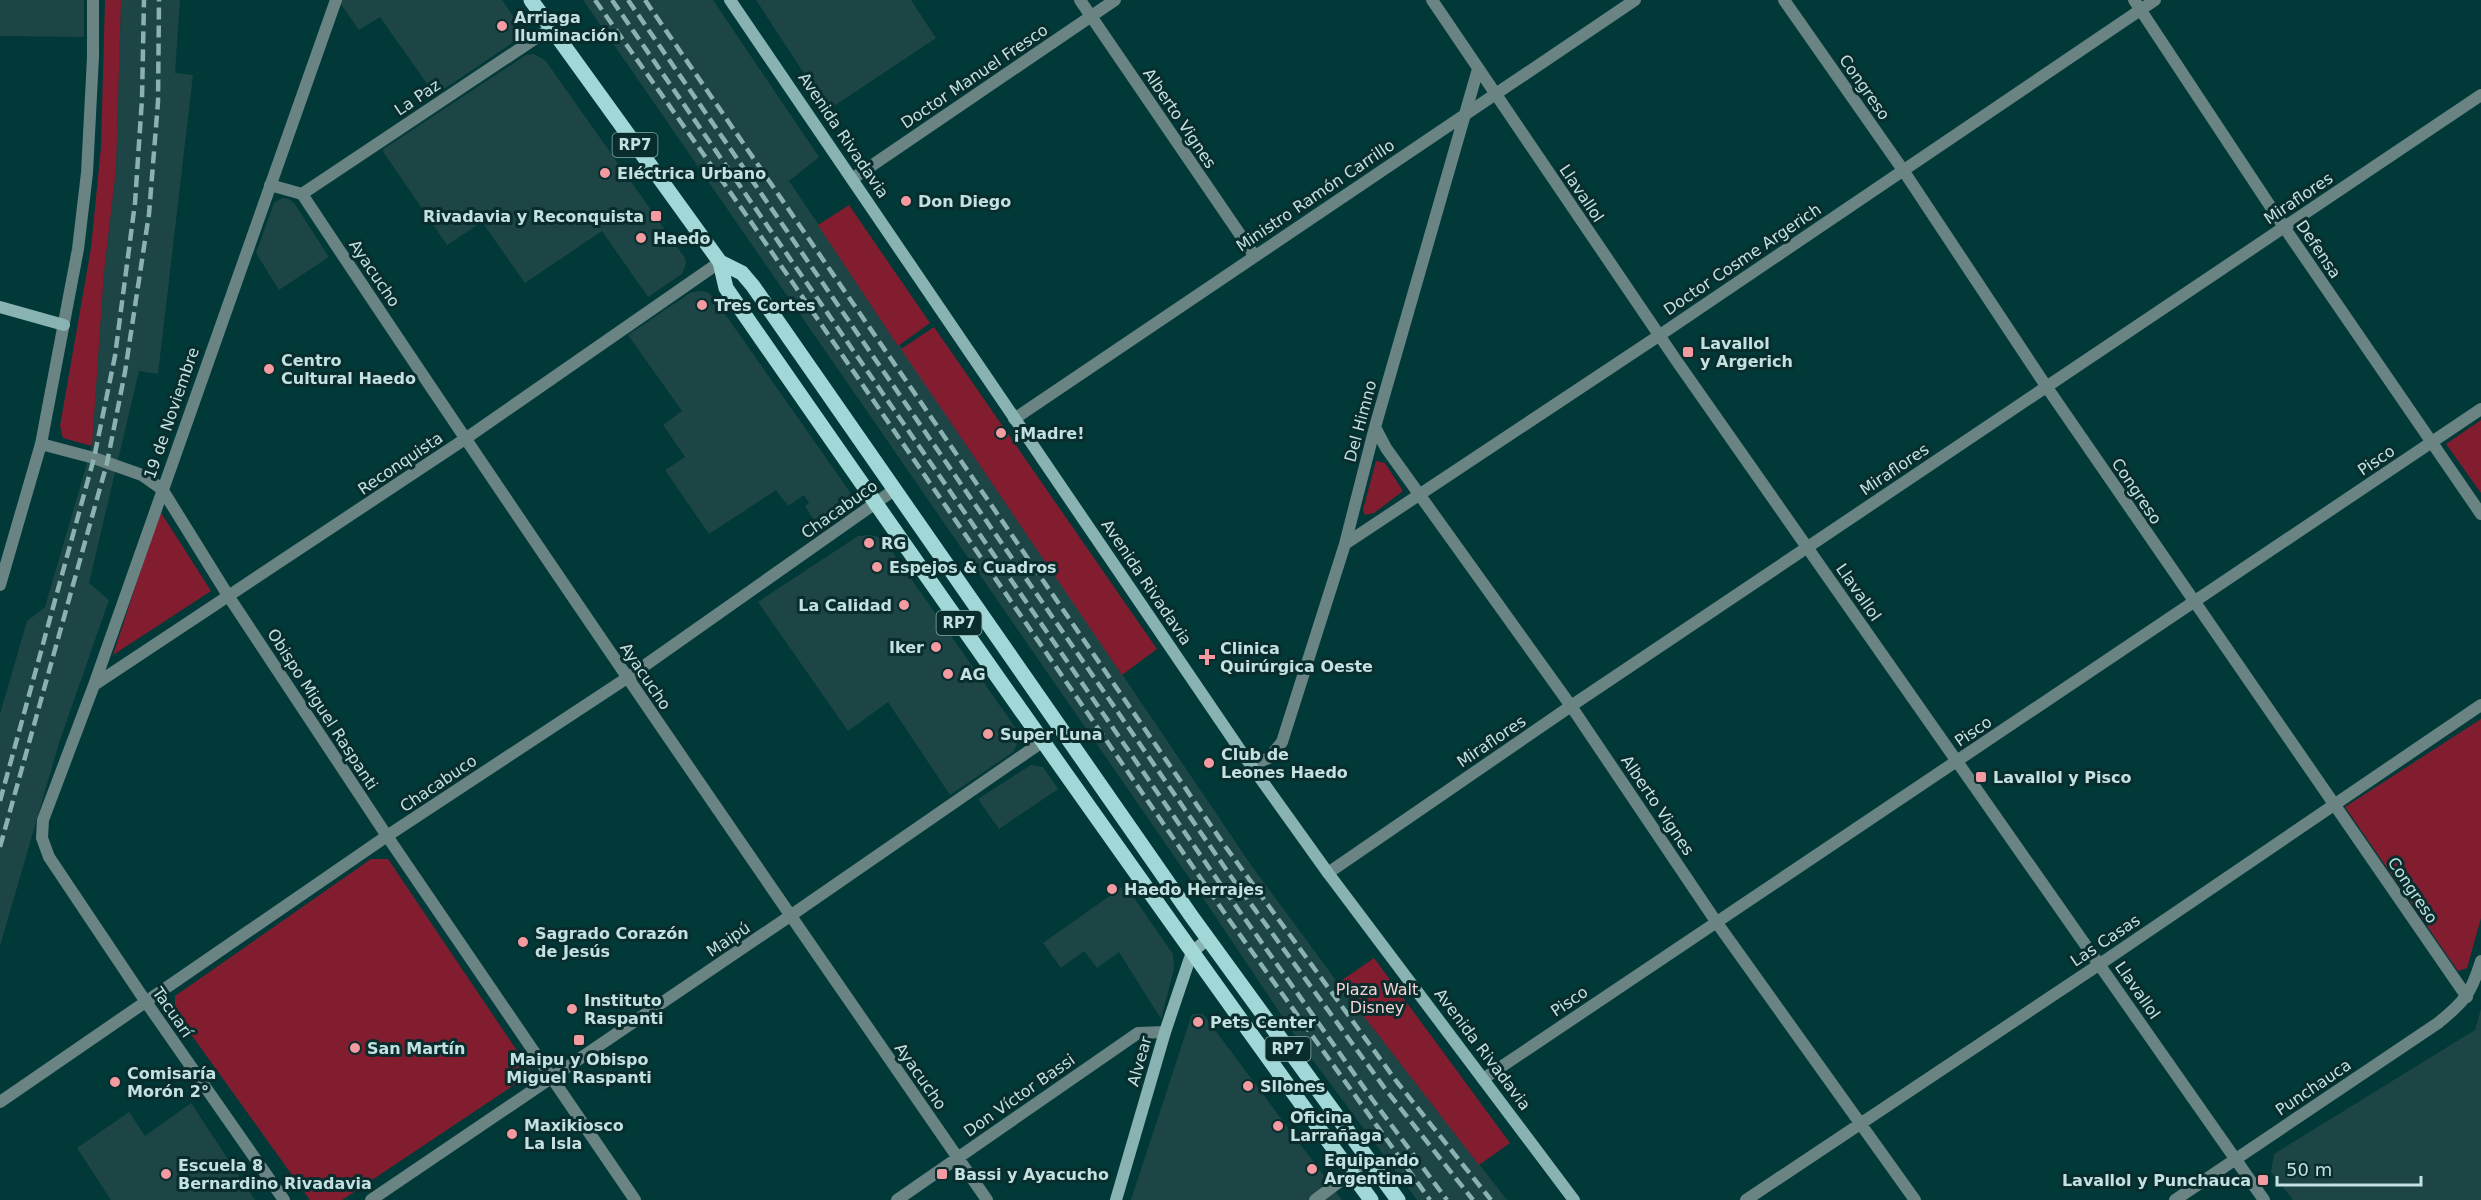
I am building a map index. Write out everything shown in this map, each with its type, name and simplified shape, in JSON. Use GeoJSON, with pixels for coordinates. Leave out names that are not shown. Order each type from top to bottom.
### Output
{"type":"FeatureCollection","features":[{"type":"Feature","properties":{"kind":"main road","name":"RP7"},"geometry":{"type":"LineString","coordinates":[[531,0],[720,262],[726,288],[1042,742],[1371,1200]]}},
{"type":"Feature","properties":{"kind":"main road","name":"RP7"},"geometry":{"type":"LineString","coordinates":[[720,262],[742,273],[753,286],[1208,939],[1398,1200]]}},
{"type":"Feature","properties":{"kind":"street"},"geometry":{"type":"LineString","coordinates":[[0,585],[41,444],[78,249],[87,173],[93,57],[93,0]]}},
{"type":"Feature","properties":{"kind":"street","name":"19 de Noviembre"},"geometry":{"type":"LineString","coordinates":[[42,838],[43,820],[94,685],[336,0]]}},
{"type":"Feature","properties":{"kind":"street","name":"Avenida Rivadavia"},"geometry":{"type":"LineString","coordinates":[[730,0],[1251,765],[1328,873],[1574,1200]]}},
{"type":"Feature","properties":{"kind":"street","name":"Alberto Vignes"},"geometry":{"type":"LineString","coordinates":[[1080,0],[1254,255]]}},
{"type":"Feature","properties":{"kind":"street","name":"Doctor Manuel Fresco"},"geometry":{"type":"LineString","coordinates":[[852,178],[1114,0]]}},
{"type":"Feature","properties":{"kind":"street","name":"Llavallol"},"geometry":{"type":"LineString","coordinates":[[1432,0],[1660,335],[2264,1200]]}},
{"type":"Feature","properties":{"kind":"street","name":"Ministro Ramón Carrillo"},"geometry":{"type":"LineString","coordinates":[[1014,419],[1635,0]]}},
{"type":"Feature","properties":{"kind":"street","name":"Congreso"},"geometry":{"type":"LineString","coordinates":[[1784,0],[1903,170],[2194,603],[2467,997]]}},
{"type":"Feature","properties":{"kind":"street","name":"Doctor Cosme Argerich"},"geometry":{"type":"LineString","coordinates":[[1345,544],[1903,170],[2137,5],[2156,0]]}},
{"type":"Feature","properties":{"kind":"street","name":"Defensa"},"geometry":{"type":"LineString","coordinates":[[2137,5],[2284,227],[2481,514]]}},
{"type":"Feature","properties":{"kind":"street","name":"La Paz"},"geometry":{"type":"LineString","coordinates":[[302,194],[551,28]]}},
{"type":"Feature","properties":{"kind":"street","name":"Del Himno"},"geometry":{"type":"LineString","coordinates":[[1251,765],[1269,758],[1282,742],[1345,544],[1375,427],[1478,69]]}},
{"type":"Feature","properties":{"kind":"street","name":"Miraflores"},"geometry":{"type":"LineString","coordinates":[[1328,873],[1571,706],[2481,95]]}},
{"type":"Feature","properties":{"kind":"street"},"geometry":{"type":"LineString","coordinates":[[270,185],[302,194]]}},
{"type":"Feature","properties":{"kind":"street","name":"Ayacucho"},"geometry":{"type":"LineString","coordinates":[[302,194],[627,678],[987,1200]]}},
{"type":"Feature","properties":{"kind":"street","name":"Reconquista"},"geometry":{"type":"LineString","coordinates":[[94,685],[465,439],[720,262]]}},
{"type":"Feature","properties":{"kind":"street"},"geometry":{"type":"LineString","coordinates":[[0,307],[64,325]]}},
{"type":"Feature","properties":{"kind":"street","name":"Pisco"},"geometry":{"type":"LineString","coordinates":[[1483,1079],[2481,409]]}},
{"type":"Feature","properties":{"kind":"street","name":"Alberto Vignes"},"geometry":{"type":"LineString","coordinates":[[1375,427],[1386,448],[1571,706],[1717,923],[1915,1200]]}},
{"type":"Feature","properties":{"kind":"street","name":"Obispo Miguel Raspanti"},"geometry":{"type":"LineString","coordinates":[[41,444],[94,458],[142,475],[162,489],[229,597],[387,836],[635,1200]]}},
{"type":"Feature","properties":{"kind":"street","name":"Chacabuco"},"geometry":{"type":"LineString","coordinates":[[0,1102],[387,836],[627,678],[894,490]]}},
{"type":"Feature","properties":{"kind":"street","name":"Las Casas"},"geometry":{"type":"LineString","coordinates":[[1746,1200],[2100,964],[2481,705]]}},
{"type":"Feature","properties":{"kind":"street","name":"Maipú"},"geometry":{"type":"LineString","coordinates":[[371,1200],[1042,742]]}},
{"type":"Feature","properties":{"kind":"street","name":"Tacuarí"},"geometry":{"type":"LineString","coordinates":[[42,838],[49,857],[146,1002],[284,1200]]}},
{"type":"Feature","properties":{"kind":"street"},"geometry":{"type":"LineString","coordinates":[[1192,952],[1208,939]]}},
{"type":"Feature","properties":{"kind":"street","name":"Alvear"},"geometry":{"type":"LineString","coordinates":[[1116,1200],[1165,1032],[1192,952]]}},
{"type":"Feature","properties":{"kind":"street"},"geometry":{"type":"LineString","coordinates":[[2467,997],[2473,988],[2481,961]]}},
{"type":"Feature","properties":{"kind":"street","name":"Punchauca"},"geometry":{"type":"LineString","coordinates":[[2175,1200],[2438,1023],[2467,997]]}},
{"type":"Feature","properties":{"kind":"street","name":"Don Víctor Bassi"},"geometry":{"type":"LineString","coordinates":[[897,1200],[1138,1033],[1165,1032]]}},
{"type":"Feature","properties":{"kind":"street"},"geometry":{"type":"LineString","coordinates":[[1315,1200],[1368,1160]]}},
{"type":"Feature","properties":{"kind":"shaded area"},"geometry":{"type":"Polygon","coordinates":[[[0,0],[84,0],[84,37],[0,36],[0,0]]]}},
{"type":"Feature","properties":{"kind":"shaded area"},"geometry":{"type":"Polygon","coordinates":[[[121,0],[180,0],[175,73],[193,75],[158,374],[139,371],[89,583],[109,600],[59,743],[0,946],[0,714],[27,621],[45,607],[92,446],[104,272],[116,169],[121,0]]]}},
{"type":"Feature","properties":{"kind":"shaded area"},"geometry":{"type":"Polygon","coordinates":[[[341,0],[502,0],[518,23],[520,33],[518,39],[435,95],[380,17],[359,30],[340,3],[341,0]]]}},
{"type":"Feature","properties":{"kind":"shaded area"},"geometry":{"type":"Polygon","coordinates":[[[583,0],[713,0],[819,157],[789,181],[1251,865],[1338,983],[1507,1200],[1417,1200],[1300,1043],[1203,898],[583,0]]]}},
{"type":"Feature","properties":{"kind":"shaded area"},"geometry":{"type":"Polygon","coordinates":[[[756,0],[911,0],[936,38],[828,110],[756,0]]]}},
{"type":"Feature","properties":{"kind":"shaded area"},"geometry":{"type":"Polygon","coordinates":[[[534,54],[545,60],[685,258],[686,264],[682,274],[648,297],[602,231],[525,283],[482,222],[447,245],[382,150],[526,55],[534,54]]]}},
{"type":"Feature","properties":{"kind":"shaded area"},"geometry":{"type":"Polygon","coordinates":[[[282,198],[294,203],[329,257],[279,290],[256,253],[274,203],[282,198]]]}},
{"type":"Feature","properties":{"kind":"shaded area"},"geometry":{"type":"Polygon","coordinates":[[[707,292],[713,297],[850,492],[851,501],[846,510],[819,528],[805,506],[809,503],[804,495],[788,506],[776,490],[709,534],[665,470],[685,457],[663,425],[682,411],[628,335],[690,293],[707,292]]]}},
{"type":"Feature","properties":{"kind":"shaded area"},"geometry":{"type":"Polygon","coordinates":[[[871,535],[886,543],[1017,730],[1018,742],[1013,752],[950,795],[888,702],[848,731],[758,602],[858,536],[871,535]]]}},
{"type":"Feature","properties":{"kind":"shaded area"},"geometry":{"type":"Polygon","coordinates":[[[1031,765],[1043,767],[1058,789],[999,829],[978,799],[1031,765]]]}},
{"type":"Feature","properties":{"kind":"shaded area"},"geometry":{"type":"Polygon","coordinates":[[[1125,885],[1173,954],[1174,969],[1161,1019],[1119,952],[1097,968],[1084,951],[1061,968],[1043,943],[1125,885]]]}},
{"type":"Feature","properties":{"kind":"shaded area"},"geometry":{"type":"Polygon","coordinates":[[[2481,1009],[2481,1200],[2293,1200],[2271,1172],[2274,1154],[2475,1030],[2481,1009]]]}},
{"type":"Feature","properties":{"kind":"shaded area"},"geometry":{"type":"Polygon","coordinates":[[[1192,1014],[1203,1014],[1342,1200],[1131,1200],[1192,1014]]]}},
{"type":"Feature","properties":{"kind":"shaded area","name":"Escuela 8 Bernardino Rivadavia"},"geometry":{"type":"Polygon","coordinates":[[[191,1103],[255,1200],[111,1200],[77,1148],[129,1112],[145,1136],[191,1103]]]}},
{"type":"Feature","properties":{"kind":"green space"},"geometry":{"type":"Polygon","coordinates":[[[105,0],[121,0],[116,169],[104,272],[92,446],[63,438],[60,426],[91,248],[101,147],[105,0]]]}},
{"type":"Feature","properties":{"kind":"green space"},"geometry":{"type":"Polygon","coordinates":[[[849,205],[930,323],[898,346],[818,225],[849,205]]]}},
{"type":"Feature","properties":{"kind":"green space"},"geometry":{"type":"Polygon","coordinates":[[[934,327],[1157,649],[1122,675],[901,349],[934,327]]]}},
{"type":"Feature","properties":{"kind":"green space"},"geometry":{"type":"Polygon","coordinates":[[[2481,420],[2481,493],[2446,444],[2481,420]]]}},
{"type":"Feature","properties":{"kind":"green space"},"geometry":{"type":"Polygon","coordinates":[[[1376,461],[1385,463],[1403,491],[1374,513],[1365,515],[1363,510],[1376,461]]]}},
{"type":"Feature","properties":{"kind":"green space"},"geometry":{"type":"Polygon","coordinates":[[[160,511],[211,591],[113,655],[160,511]]]}},
{"type":"Feature","properties":{"kind":"green space"},"geometry":{"type":"Polygon","coordinates":[[[2481,719],[2481,918],[2467,968],[2458,971],[2345,807],[2481,719]]]}},
{"type":"Feature","properties":{"kind":"green space"},"geometry":{"type":"Polygon","coordinates":[[[371,859],[388,859],[532,1073],[342,1200],[310,1200],[175,1012],[175,996],[371,859]]]}},
{"type":"Feature","properties":{"kind":"green space","name":"Plaza Walt Disney"},"geometry":{"type":"Polygon","coordinates":[[[1374,958],[1510,1143],[1479,1165],[1338,983],[1374,958]]]}},
{"type":"Feature","properties":{"kind":"railway"},"geometry":{"type":"LineString","coordinates":[[0,801],[94,458],[115,356],[135,203],[142,99],[144,0]]}},
{"type":"Feature","properties":{"kind":"railway"},"geometry":{"type":"LineString","coordinates":[[0,847],[107,463],[125,372],[149,214],[158,102],[159,0]]}},
{"type":"Feature","properties":{"kind":"railway"},"geometry":{"type":"LineString","coordinates":[[595,0],[749,219],[1230,921],[1430,1200]]}},
{"type":"Feature","properties":{"kind":"railway"},"geometry":{"type":"LineString","coordinates":[[612,0],[1221,885],[1372,1099],[1447,1200]]}},
{"type":"Feature","properties":{"kind":"railway"},"geometry":{"type":"LineString","coordinates":[[628,0],[1232,878],[1386,1090],[1473,1200]]}},
{"type":"Feature","properties":{"kind":"railway"},"geometry":{"type":"LineString","coordinates":[[645,0],[1225,846],[1397,1082],[1491,1200]]}},
{"type":"Feature","properties":{"kind":"place","name":"Arriaga Iluminación"},"geometry":{"type":"Point","coordinates":[502,26]}},
{"type":"Feature","properties":{"kind":"place","name":"Eléctrica Urbano"},"geometry":{"type":"Point","coordinates":[605,173]}},
{"type":"Feature","properties":{"kind":"place","name":"Don Diego"},"geometry":{"type":"Point","coordinates":[906,201]}},
{"type":"Feature","properties":{"kind":"place","name":"Rivadavia y Reconquista"},"geometry":{"type":"Point","coordinates":[656,216]}},
{"type":"Feature","properties":{"kind":"place","name":"Haedo"},"geometry":{"type":"Point","coordinates":[641,238]}},
{"type":"Feature","properties":{"kind":"place","name":"Tres Cortes"},"geometry":{"type":"Point","coordinates":[702,305]}},
{"type":"Feature","properties":{"kind":"place","name":"Lavallol y Argerich"},"geometry":{"type":"Point","coordinates":[1688,352]}},
{"type":"Feature","properties":{"kind":"place","name":"Centro Cultural Haedo"},"geometry":{"type":"Point","coordinates":[269,369]}},
{"type":"Feature","properties":{"kind":"place","name":"¡Madre!"},"geometry":{"type":"Point","coordinates":[1001,433]}},
{"type":"Feature","properties":{"kind":"place","name":"RG"},"geometry":{"type":"Point","coordinates":[869,543]}},
{"type":"Feature","properties":{"kind":"place","name":"Espejos & Cuadros"},"geometry":{"type":"Point","coordinates":[877,567]}},
{"type":"Feature","properties":{"kind":"place","name":"La Calidad"},"geometry":{"type":"Point","coordinates":[904,605]}},
{"type":"Feature","properties":{"kind":"place","name":"Iker"},"geometry":{"type":"Point","coordinates":[936,647]}},
{"type":"Feature","properties":{"kind":"place","name":"Clinica Quirúrgica Oeste"},"geometry":{"type":"Point","coordinates":[1207,657]}},
{"type":"Feature","properties":{"kind":"place","name":"AG"},"geometry":{"type":"Point","coordinates":[948,674]}},
{"type":"Feature","properties":{"kind":"place","name":"Super Luna"},"geometry":{"type":"Point","coordinates":[988,734]}},
{"type":"Feature","properties":{"kind":"place","name":"Club de Leones Haedo"},"geometry":{"type":"Point","coordinates":[1209,763]}},
{"type":"Feature","properties":{"kind":"place","name":"Lavallol y Pisco"},"geometry":{"type":"Point","coordinates":[1981,777]}},
{"type":"Feature","properties":{"kind":"place","name":"Haedo Herrajes"},"geometry":{"type":"Point","coordinates":[1112,889]}},
{"type":"Feature","properties":{"kind":"place","name":"Sagrado Corazón de Jesús"},"geometry":{"type":"Point","coordinates":[523,942]}},
{"type":"Feature","properties":{"kind":"place","name":"Instituto Raspanti"},"geometry":{"type":"Point","coordinates":[572,1009]}},
{"type":"Feature","properties":{"kind":"place","name":"Pets Center"},"geometry":{"type":"Point","coordinates":[1198,1022]}},
{"type":"Feature","properties":{"kind":"place","name":"Maipu y Obispo Miguel Raspanti"},"geometry":{"type":"Point","coordinates":[579,1040]}},
{"type":"Feature","properties":{"kind":"place","name":"San Martín"},"geometry":{"type":"Point","coordinates":[355,1048]}},
{"type":"Feature","properties":{"kind":"place","name":"Comisaría Morón 2°"},"geometry":{"type":"Point","coordinates":[115,1082]}},
{"type":"Feature","properties":{"kind":"place","name":"Sllones"},"geometry":{"type":"Point","coordinates":[1248,1086]}},
{"type":"Feature","properties":{"kind":"place","name":"Oficina Larrañaga"},"geometry":{"type":"Point","coordinates":[1278,1126]}},
{"type":"Feature","properties":{"kind":"place","name":"Maxikiosco La Isla"},"geometry":{"type":"Point","coordinates":[512,1134]}},
{"type":"Feature","properties":{"kind":"place","name":"Equipando Argentina"},"geometry":{"type":"Point","coordinates":[1312,1169]}},
{"type":"Feature","properties":{"kind":"place","name":"Escuela 8 Bernardino Rivadavia"},"geometry":{"type":"Point","coordinates":[166,1174]}},
{"type":"Feature","properties":{"kind":"place","name":"Bassi y Ayacucho"},"geometry":{"type":"Point","coordinates":[942,1174]}},
{"type":"Feature","properties":{"kind":"place","name":"Lavallol y Punchauca"},"geometry":{"type":"Point","coordinates":[2263,1180]}}]}
